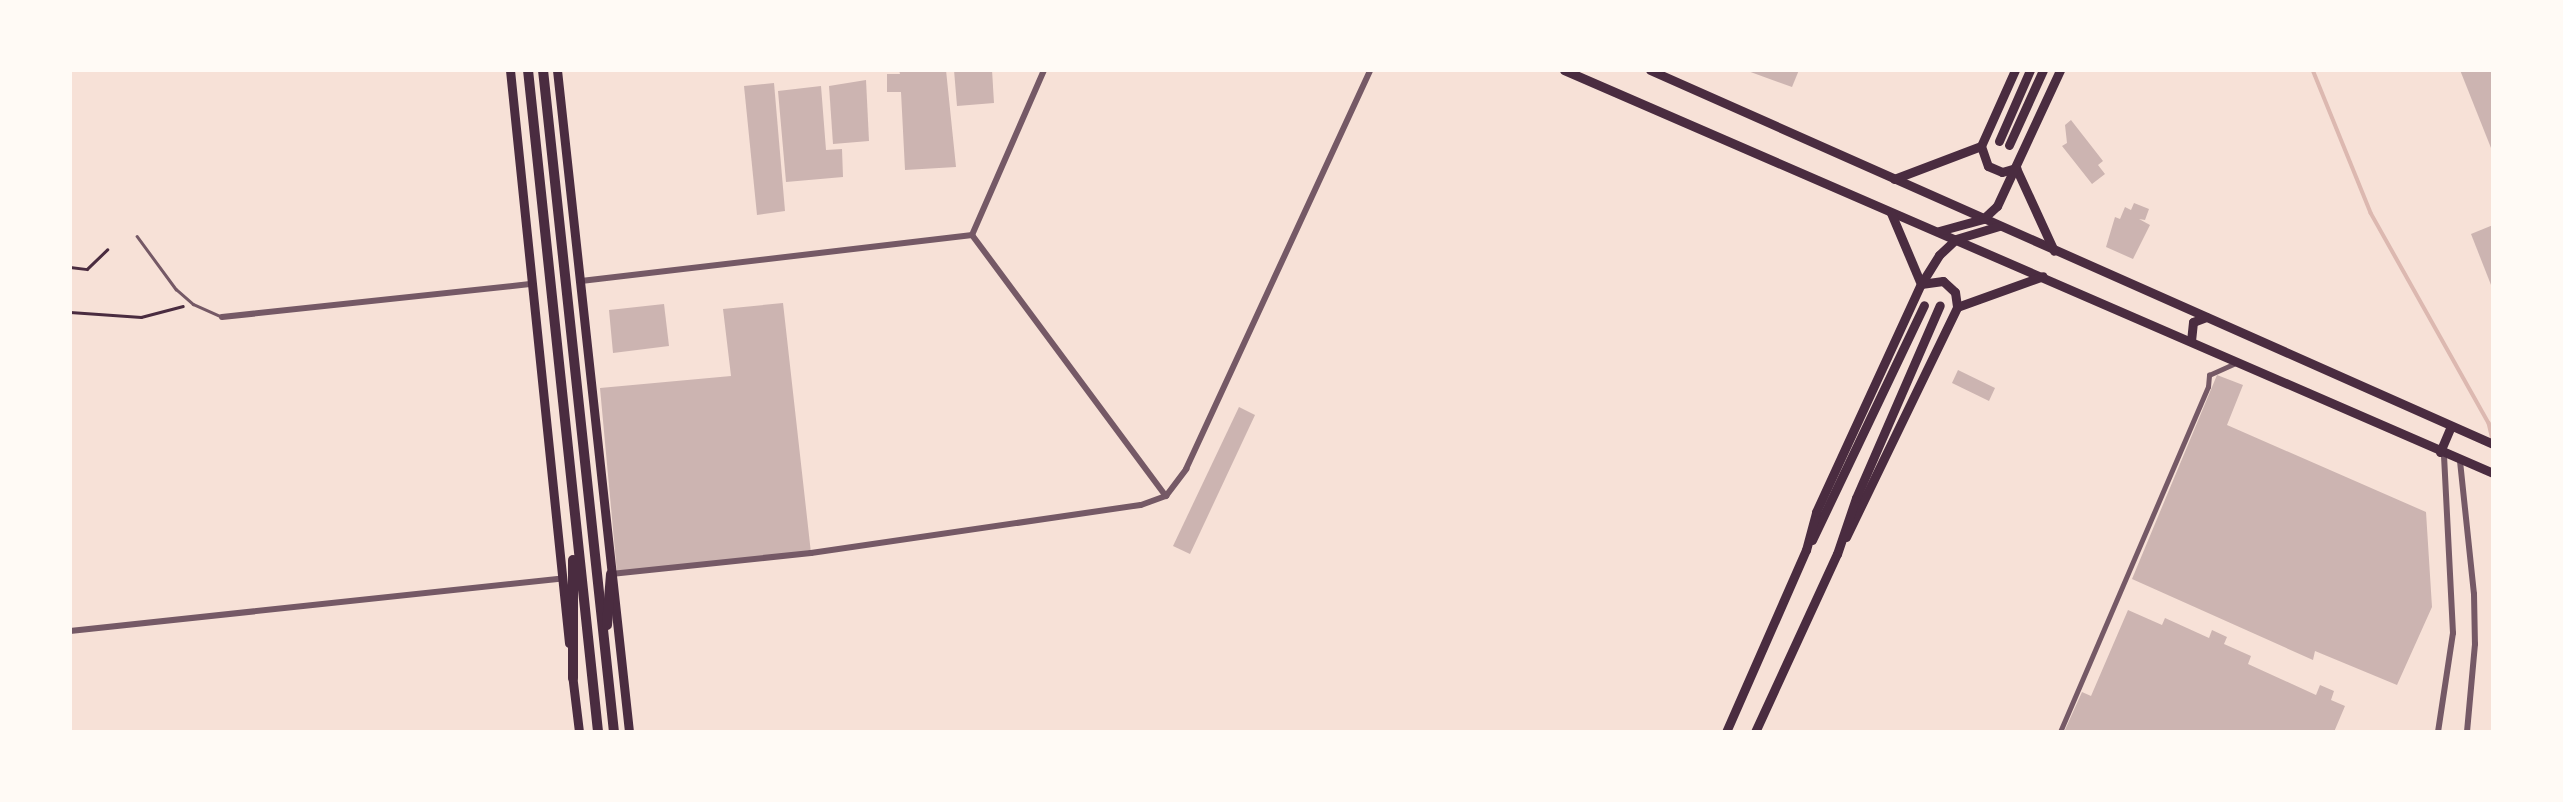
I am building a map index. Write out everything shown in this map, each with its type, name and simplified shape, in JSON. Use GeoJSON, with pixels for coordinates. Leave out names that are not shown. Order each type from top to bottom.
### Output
{"type":"FeatureCollection","features":[{"type":"Feature","properties":{"kind":"highway"},"geometry":{"type":"LineString","coordinates":[[528,70],[598,732]]}},
{"type":"Feature","properties":{"kind":"highway"},"geometry":{"type":"LineString","coordinates":[[543,70],[614,732]]}},
{"type":"Feature","properties":{"kind":"highway"},"geometry":{"type":"LineString","coordinates":[[573,678],[576,526]]}},
{"type":"Feature","properties":{"kind":"highway"},"geometry":{"type":"LineString","coordinates":[[605,652],[611,575]]}},
{"type":"Feature","properties":{"kind":"main road"},"geometry":{"type":"LineString","coordinates":[[510,70],[579,732]]}},
{"type":"Feature","properties":{"kind":"main road"},"geometry":{"type":"LineString","coordinates":[[557,70],[629,732]]}},
{"type":"Feature","properties":{"kind":"main road"},"geometry":{"type":"LineString","coordinates":[[1564,70],[2493,473]]}},
{"type":"Feature","properties":{"kind":"main road"},"geometry":{"type":"LineString","coordinates":[[1650,70],[1892,180],[2493,444]]}},
{"type":"Feature","properties":{"kind":"main road"},"geometry":{"type":"LineString","coordinates":[[1892,180],[1913,176],[1981,146],[2015,70]]}},
{"type":"Feature","properties":{"kind":"main road"},"geometry":{"type":"LineString","coordinates":[[1999,141],[2030,70]]}},
{"type":"Feature","properties":{"kind":"main road"},"geometry":{"type":"LineString","coordinates":[[2009,145],[2043,70]]}},
{"type":"Feature","properties":{"kind":"main road"},"geometry":{"type":"LineString","coordinates":[[1937,231],[1983,219],[1997,206],[2060,70]]}},
{"type":"Feature","properties":{"kind":"main road"},"geometry":{"type":"LineString","coordinates":[[1981,146],[1989,166],[2002,172],[2016,168]]}},
{"type":"Feature","properties":{"kind":"main road"},"geometry":{"type":"LineString","coordinates":[[2016,168],[2054,251]]}},
{"type":"Feature","properties":{"kind":"main road"},"geometry":{"type":"LineString","coordinates":[[1891,213],[1921,284]]}},
{"type":"Feature","properties":{"kind":"main road"},"geometry":{"type":"LineString","coordinates":[[1806,551],[1816,512],[1921,284],[1939,255],[1956,239],[1999,226]]}},
{"type":"Feature","properties":{"kind":"main road"},"geometry":{"type":"LineString","coordinates":[[1957,307],[2043,276]]}},
{"type":"Feature","properties":{"kind":"main road"},"geometry":{"type":"LineString","coordinates":[[1755,732],[1837,554],[1863,508],[1957,307],[1955,292],[1943,281],[1921,284]]}},
{"type":"Feature","properties":{"kind":"main road"},"geometry":{"type":"LineString","coordinates":[[1726,732],[1806,551],[1923,305]]}},
{"type":"Feature","properties":{"kind":"main road"},"geometry":{"type":"LineString","coordinates":[[1837,554],[1856,498],[1940,305]]}},
{"type":"Feature","properties":{"kind":"main road"},"geometry":{"type":"LineString","coordinates":[[2191,341],[2189,328],[2206,317]]}},
{"type":"Feature","properties":{"kind":"main road"},"geometry":{"type":"LineString","coordinates":[[2442,453],[2453,427]]}},
{"type":"Feature","properties":{"kind":"street"},"geometry":{"type":"LineString","coordinates":[[972,235],[1044,70]]}},
{"type":"Feature","properties":{"kind":"street"},"geometry":{"type":"LineString","coordinates":[[611,575],[811,553],[1141,505],[1166,496],[1186,469],[1370,70]]}},
{"type":"Feature","properties":{"kind":"street"},"geometry":{"type":"LineString","coordinates":[[581,281],[972,235]]}},
{"type":"Feature","properties":{"kind":"street"},"geometry":{"type":"LineString","coordinates":[[972,235],[1166,496]]}},
{"type":"Feature","properties":{"kind":"street"},"geometry":{"type":"LineString","coordinates":[[222,317],[532,284]]}},
{"type":"Feature","properties":{"kind":"street"},"geometry":{"type":"LineString","coordinates":[[2060,732],[2166,492],[2165,483],[2209,375],[2236,362]]}},
{"type":"Feature","properties":{"kind":"street"},"geometry":{"type":"LineString","coordinates":[[2438,732],[2452,633],[2442,453]]}},
{"type":"Feature","properties":{"kind":"street"},"geometry":{"type":"LineString","coordinates":[[2463,462],[2474,606],[2467,732]]}},
{"type":"Feature","properties":{"kind":"street"},"geometry":{"type":"LineString","coordinates":[[70,631],[562,578]]}},
{"type":"Feature","properties":{"kind":"lane"},"geometry":{"type":"LineString","coordinates":[[137,236],[192,304],[222,317]]}},
{"type":"Feature","properties":{"kind":"path"},"geometry":{"type":"LineString","coordinates":[[70,267],[87,269],[107,250]]}},
{"type":"Feature","properties":{"kind":"path"},"geometry":{"type":"LineString","coordinates":[[70,312],[141,317],[192,304]]}},
{"type":"Feature","properties":{"kind":"building"},"geometry":{"type":"Polygon","coordinates":[[[899,70],[946,70],[956,167],[905,170],[901,92],[887,92],[887,74],[900,74],[899,70]]]}},
{"type":"Feature","properties":{"kind":"building"},"geometry":{"type":"Polygon","coordinates":[[[954,70],[992,70],[994,103],[957,106],[954,70]]]}},
{"type":"Feature","properties":{"kind":"building"},"geometry":{"type":"Polygon","coordinates":[[[1745,70],[1799,70],[1792,87],[1745,70]]]}},
{"type":"Feature","properties":{"kind":"building"},"geometry":{"type":"Polygon","coordinates":[[[2460,70],[2493,70],[2493,153],[2460,70]]]}},
{"type":"Feature","properties":{"kind":"building"},"geometry":{"type":"Polygon","coordinates":[[[866,80],[869,141],[833,144],[829,86],[866,80]]]}},
{"type":"Feature","properties":{"kind":"building"},"geometry":{"type":"Polygon","coordinates":[[[774,83],[785,211],[757,215],[744,86],[774,83]]]}},
{"type":"Feature","properties":{"kind":"building"},"geometry":{"type":"Polygon","coordinates":[[[821,86],[826,150],[842,149],[843,177],[786,182],[778,91],[821,86]]]}},
{"type":"Feature","properties":{"kind":"building"},"geometry":{"type":"Polygon","coordinates":[[[2071,120],[2103,161],[2098,165],[2105,174],[2092,184],[2062,146],[2067,143],[2065,125],[2071,120]]]}},
{"type":"Feature","properties":{"kind":"building"},"geometry":{"type":"Polygon","coordinates":[[[2134,203],[2149,209],[2145,220],[2139,219],[2150,225],[2133,259],[2106,247],[2115,217],[2120,219],[2125,207],[2131,210],[2134,203]]]}},
{"type":"Feature","properties":{"kind":"building"},"geometry":{"type":"Polygon","coordinates":[[[2493,225],[2493,290],[2471,234],[2493,225]]]}},
{"type":"Feature","properties":{"kind":"building"},"geometry":{"type":"Polygon","coordinates":[[[783,303],[811,553],[617,573],[600,388],[731,376],[723,309],[783,303]]]}},
{"type":"Feature","properties":{"kind":"building"},"geometry":{"type":"Polygon","coordinates":[[[664,304],[669,346],[613,353],[609,310],[664,304]]]}},
{"type":"Feature","properties":{"kind":"building"},"geometry":{"type":"Polygon","coordinates":[[[1958,370],[1995,388],[1989,401],[1952,383],[1958,370]]]}},
{"type":"Feature","properties":{"kind":"building"},"geometry":{"type":"Polygon","coordinates":[[[2217,375],[2243,385],[2227,425],[2426,512],[2432,607],[2397,685],[2315,651],[2313,660],[2132,579],[2217,375]]]}},
{"type":"Feature","properties":{"kind":"building"},"geometry":{"type":"Polygon","coordinates":[[[1239,407],[1255,415],[1190,554],[1173,546],[1239,407]]]}},
{"type":"Feature","properties":{"kind":"building"},"geometry":{"type":"Polygon","coordinates":[[[2128,610],[2162,625],[2165,618],[2209,638],[2212,630],[2227,637],[2224,644],[2251,656],[2248,664],[2316,695],[2320,685],[2334,691],[2331,700],[2345,706],[2334,732],[2064,732],[2082,692],[2091,696],[2128,610]]]}},
{"type":"Feature","properties":{"kind":"waterway"},"geometry":{"type":"LineString","coordinates":[[2313,70],[2371,213],[2489,423],[2493,441]]}}]}
